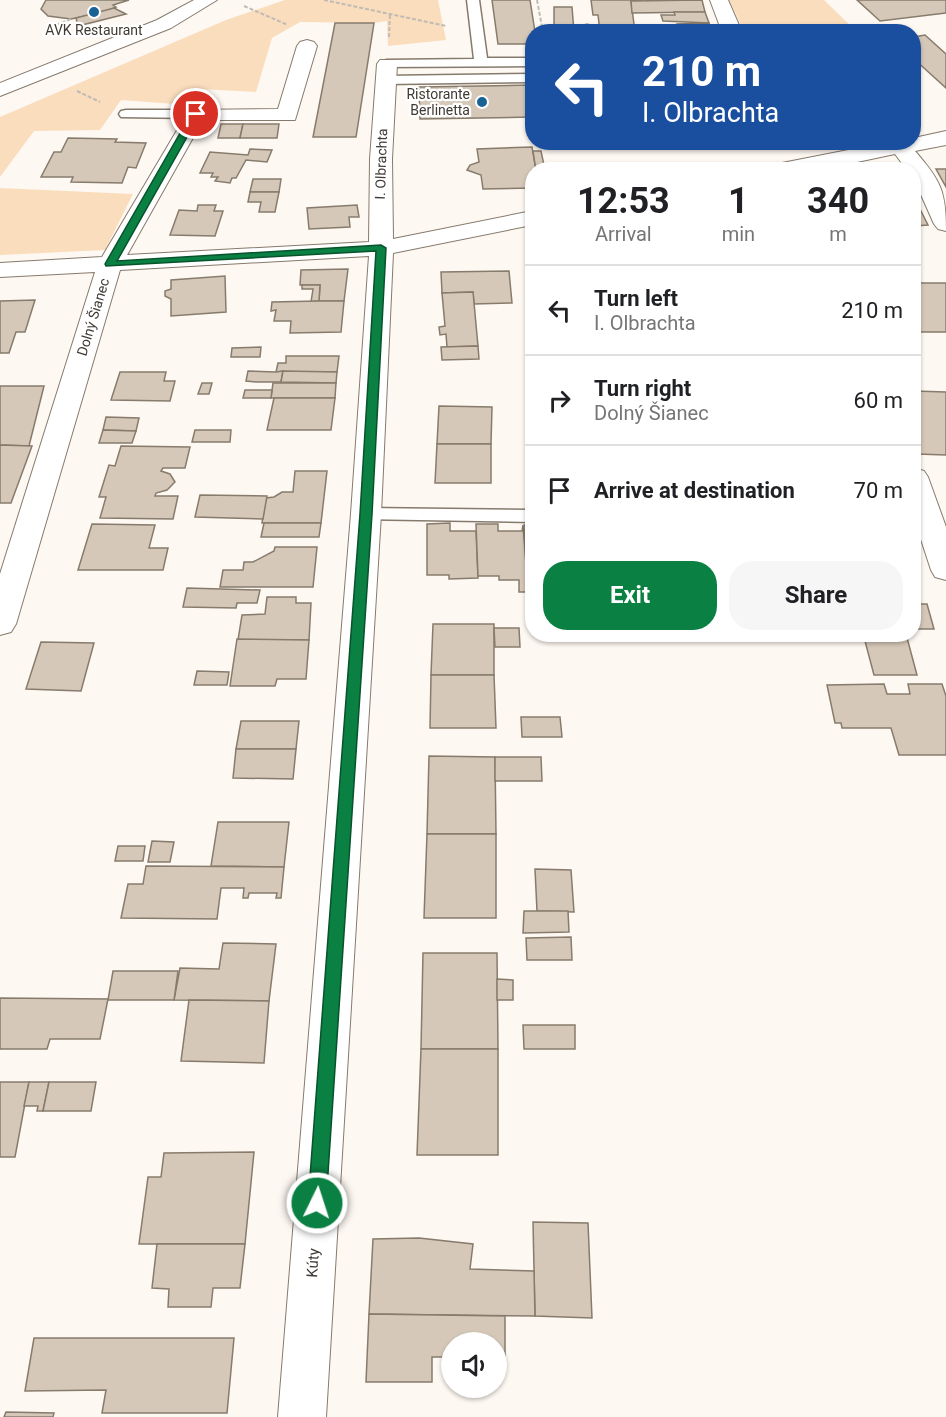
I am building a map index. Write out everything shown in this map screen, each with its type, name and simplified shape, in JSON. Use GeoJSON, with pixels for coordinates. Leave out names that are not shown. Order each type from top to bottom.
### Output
{"type":"FeatureCollection","features":[{"type":"Feature","properties":{"kind":"street"},"geometry":{"type":"LineString","coordinates":[[94,50],[132,29],[173,0]]}},
{"type":"Feature","properties":{"kind":"street"},"geometry":{"type":"LineString","coordinates":[[0,90],[94,50],[164,24],[207,0]]}},
{"type":"Feature","properties":{"kind":"street"},"geometry":{"type":"LineString","coordinates":[[719,0],[729,24]]}},
{"type":"Feature","properties":{"kind":"street"},"geometry":{"type":"LineString","coordinates":[[196,114],[287,115],[307,46]]}},
{"type":"Feature","properties":{"kind":"street","name":"I. Olbrachta"},"geometry":{"type":"LineString","coordinates":[[381,248],[379,234],[386,72]]}},
{"type":"Feature","properties":{"kind":"street","name":"Dolný Šianec"},"geometry":{"type":"LineString","coordinates":[[2,609],[110,264],[196,114]]}},
{"type":"Feature","properties":{"kind":"street"},"geometry":{"type":"LineString","coordinates":[[921,142],[946,138]]}},
{"type":"Feature","properties":{"kind":"street"},"geometry":{"type":"LineString","coordinates":[[802,162],[876,150]]}},
{"type":"Feature","properties":{"kind":"street"},"geometry":{"type":"LineString","coordinates":[[903,150],[913,162]]}},
{"type":"Feature","properties":{"kind":"street"},"geometry":{"type":"LineString","coordinates":[[921,172],[946,224]]}},
{"type":"Feature","properties":{"kind":"street"},"geometry":{"type":"LineString","coordinates":[[0,270],[381,248],[525,219]]}},
{"type":"Feature","properties":{"kind":"street","name":"Kúty"},"geometry":{"type":"LineString","coordinates":[[302,1417],[366,514],[381,248]]}},
{"type":"Feature","properties":{"kind":"street"},"geometry":{"type":"LineString","coordinates":[[921,497],[946,570]]}},
{"type":"Feature","properties":{"kind":"lane"},"geometry":{"type":"LineString","coordinates":[[472,0],[481,62]]}},
{"type":"Feature","properties":{"kind":"lane"},"geometry":{"type":"LineString","coordinates":[[386,72],[481,62],[525,62]]}},
{"type":"Feature","properties":{"kind":"lane"},"geometry":{"type":"LineString","coordinates":[[386,72],[525,78]]}},
{"type":"Feature","properties":{"kind":"lane"},"geometry":{"type":"LineString","coordinates":[[126,114],[196,114]]}},
{"type":"Feature","properties":{"kind":"lane"},"geometry":{"type":"LineString","coordinates":[[366,514],[525,516]]}},
{"type":"Feature","properties":{"kind":"path"},"geometry":{"type":"LineString","coordinates":[[324,0],[477,33]]}},
{"type":"Feature","properties":{"kind":"path"},"geometry":{"type":"LineString","coordinates":[[537,0],[542,24]]}},
{"type":"Feature","properties":{"kind":"path"},"geometry":{"type":"LineString","coordinates":[[244,6],[308,34],[307,46]]}},
{"type":"Feature","properties":{"kind":"path"},"geometry":{"type":"LineString","coordinates":[[389,38],[390,14]]}},
{"type":"Feature","properties":{"kind":"path"},"geometry":{"type":"LineString","coordinates":[[56,25],[71,19]]}},
{"type":"Feature","properties":{"kind":"path"},"geometry":{"type":"LineString","coordinates":[[74,90],[126,114]]}},
{"type":"Feature","properties":{"kind":"shaded area"},"geometry":{"type":"Polygon","coordinates":[[[285,0],[438,0],[446,40],[388,46],[387,21],[374,23],[300,22],[272,38],[256,92],[200,89],[175,104],[121,100],[100,130],[34,131],[0,177],[0,117],[226,20],[285,0]]]}},
{"type":"Feature","properties":{"kind":"shaded area"},"geometry":{"type":"Polygon","coordinates":[[[729,0],[824,0],[849,24],[741,24],[729,0]]]}},
{"type":"Feature","properties":{"kind":"shaded area"},"geometry":{"type":"Polygon","coordinates":[[[0,188],[133,194],[105,250],[0,255],[0,188]]]}},
{"type":"Feature","properties":{"kind":"building"},"geometry":{"type":"Polygon","coordinates":[[[46,0],[129,0],[113,5],[116,7],[104,12],[71,19],[48,16],[41,9],[46,0]]]}},
{"type":"Feature","properties":{"kind":"building"},"geometry":{"type":"Polygon","coordinates":[[[492,0],[530,0],[534,24],[525,24],[525,44],[498,44],[492,0]]]}},
{"type":"Feature","properties":{"kind":"building"},"geometry":{"type":"Polygon","coordinates":[[[591,0],[642,0],[631,1],[634,24],[599,24],[598,15],[593,15],[591,0]]]}},
{"type":"Feature","properties":{"kind":"building"},"geometry":{"type":"Polygon","coordinates":[[[702,0],[705,12],[632,13],[631,1],[702,0]]]}},
{"type":"Feature","properties":{"kind":"building"},"geometry":{"type":"Polygon","coordinates":[[[857,0],[946,0],[946,13],[880,21],[857,0]]]}},
{"type":"Feature","properties":{"kind":"building"},"geometry":{"type":"Polygon","coordinates":[[[554,7],[572,7],[573,24],[554,24],[554,7]]]}},
{"type":"Feature","properties":{"kind":"building"},"geometry":{"type":"Polygon","coordinates":[[[114,8],[126,14],[78,26],[76,18],[114,8]]]}},
{"type":"Feature","properties":{"kind":"building"},"geometry":{"type":"Polygon","coordinates":[[[674,12],[705,12],[709,23],[663,21],[661,15],[675,15],[674,12]]]}},
{"type":"Feature","properties":{"kind":"building"},"geometry":{"type":"Polygon","coordinates":[[[335,23],[374,23],[356,137],[313,137],[335,23]]]}},
{"type":"Feature","properties":{"kind":"building"},"geometry":{"type":"Polygon","coordinates":[[[925,35],[946,54],[946,88],[921,65],[921,36],[925,35]]]}},
{"type":"Feature","properties":{"kind":"building"},"geometry":{"type":"Polygon","coordinates":[[[525,85],[525,117],[420,119],[419,87],[525,85]]]}},
{"type":"Feature","properties":{"kind":"building"},"geometry":{"type":"Polygon","coordinates":[[[221,124],[243,124],[240,138],[218,138],[221,124]]]}},
{"type":"Feature","properties":{"kind":"building"},"geometry":{"type":"Polygon","coordinates":[[[243,124],[279,124],[277,138],[240,138],[243,124]]]}},
{"type":"Feature","properties":{"kind":"building"},"geometry":{"type":"Polygon","coordinates":[[[68,138],[117,139],[115,142],[146,143],[136,168],[128,167],[122,183],[71,182],[73,177],[41,177],[54,152],[61,152],[68,138]]]}},
{"type":"Feature","properties":{"kind":"building"},"geometry":{"type":"Polygon","coordinates":[[[525,147],[525,150],[533,150],[535,162],[525,162],[525,188],[483,189],[481,175],[467,170],[470,165],[479,162],[477,149],[525,147]]]}},
{"type":"Feature","properties":{"kind":"building"},"geometry":{"type":"Polygon","coordinates":[[[250,149],[272,150],[267,162],[246,160],[236,178],[232,178],[230,183],[215,181],[218,177],[211,177],[213,173],[200,173],[210,152],[248,155],[250,149]]]}},
{"type":"Feature","properties":{"kind":"building"},"geometry":{"type":"Polygon","coordinates":[[[533,151],[541,151],[543,162],[535,162],[533,151]]]}},
{"type":"Feature","properties":{"kind":"building"},"geometry":{"type":"Polygon","coordinates":[[[936,169],[946,169],[946,187],[936,169]]]}},
{"type":"Feature","properties":{"kind":"building"},"geometry":{"type":"Polygon","coordinates":[[[253,179],[281,179],[279,192],[250,192],[253,179]]]}},
{"type":"Feature","properties":{"kind":"building"},"geometry":{"type":"Polygon","coordinates":[[[250,192],[279,192],[275,212],[259,212],[261,202],[248,202],[250,192]]]}},
{"type":"Feature","properties":{"kind":"building"},"geometry":{"type":"Polygon","coordinates":[[[198,205],[216,205],[214,211],[223,211],[215,236],[170,235],[179,210],[197,211],[198,205]]]}},
{"type":"Feature","properties":{"kind":"building"},"geometry":{"type":"Polygon","coordinates":[[[357,205],[359,217],[349,217],[350,227],[309,229],[307,208],[357,205]]]}},
{"type":"Feature","properties":{"kind":"building"},"geometry":{"type":"Polygon","coordinates":[[[921,211],[928,225],[921,226],[921,211]]]}},
{"type":"Feature","properties":{"kind":"building"},"geometry":{"type":"Polygon","coordinates":[[[348,269],[344,301],[319,301],[320,285],[300,285],[301,270],[348,269]]]}},
{"type":"Feature","properties":{"kind":"building"},"geometry":{"type":"Polygon","coordinates":[[[509,271],[512,303],[474,304],[473,292],[442,293],[441,272],[509,271]]]}},
{"type":"Feature","properties":{"kind":"building"},"geometry":{"type":"Polygon","coordinates":[[[225,276],[226,312],[171,316],[171,299],[165,296],[165,291],[171,289],[171,280],[225,276]]]}},
{"type":"Feature","properties":{"kind":"building"},"geometry":{"type":"Polygon","coordinates":[[[921,283],[946,283],[946,332],[921,332],[921,283]]]}},
{"type":"Feature","properties":{"kind":"building"},"geometry":{"type":"Polygon","coordinates":[[[302,285],[320,285],[319,301],[311,302],[313,289],[302,289],[302,285]]]}},
{"type":"Feature","properties":{"kind":"building"},"geometry":{"type":"Polygon","coordinates":[[[473,292],[478,346],[447,347],[446,334],[440,335],[439,327],[445,326],[442,293],[473,292]]]}},
{"type":"Feature","properties":{"kind":"building"},"geometry":{"type":"Polygon","coordinates":[[[35,300],[25,332],[16,332],[9,353],[0,353],[0,301],[35,300]]]}},
{"type":"Feature","properties":{"kind":"building"},"geometry":{"type":"Polygon","coordinates":[[[344,301],[341,332],[290,333],[291,321],[274,321],[276,310],[271,311],[272,302],[344,301]]]}},
{"type":"Feature","properties":{"kind":"building"},"geometry":{"type":"Polygon","coordinates":[[[478,346],[479,359],[442,360],[441,347],[478,346]]]}},
{"type":"Feature","properties":{"kind":"building"},"geometry":{"type":"Polygon","coordinates":[[[261,347],[260,357],[231,357],[232,348],[261,347]]]}},
{"type":"Feature","properties":{"kind":"building"},"geometry":{"type":"Polygon","coordinates":[[[286,356],[339,356],[337,372],[276,372],[278,363],[286,363],[286,356]]]}},
{"type":"Feature","properties":{"kind":"building"},"geometry":{"type":"Polygon","coordinates":[[[248,371],[283,371],[281,382],[257,382],[246,381],[248,371]]]}},
{"type":"Feature","properties":{"kind":"building"},"geometry":{"type":"Polygon","coordinates":[[[283,371],[337,372],[336,383],[281,382],[283,371]]]}},
{"type":"Feature","properties":{"kind":"building"},"geometry":{"type":"Polygon","coordinates":[[[120,372],[166,372],[164,381],[175,381],[170,401],[111,400],[120,372]]]}},
{"type":"Feature","properties":{"kind":"building"},"geometry":{"type":"Polygon","coordinates":[[[202,383],[212,383],[209,394],[198,394],[202,383]]]}},
{"type":"Feature","properties":{"kind":"building"},"geometry":{"type":"Polygon","coordinates":[[[273,383],[336,383],[335,398],[271,398],[273,383]]]}},
{"type":"Feature","properties":{"kind":"building"},"geometry":{"type":"Polygon","coordinates":[[[0,386],[44,386],[29,446],[0,445],[0,386]]]}},
{"type":"Feature","properties":{"kind":"building"},"geometry":{"type":"Polygon","coordinates":[[[245,390],[272,390],[271,398],[243,398],[245,390]]]}},
{"type":"Feature","properties":{"kind":"building"},"geometry":{"type":"Polygon","coordinates":[[[921,391],[946,392],[946,455],[921,454],[921,391]]]}},
{"type":"Feature","properties":{"kind":"building"},"geometry":{"type":"Polygon","coordinates":[[[274,398],[335,398],[331,430],[267,430],[274,398]]]}},
{"type":"Feature","properties":{"kind":"building"},"geometry":{"type":"Polygon","coordinates":[[[439,406],[492,407],[491,444],[437,444],[439,406]]]}},
{"type":"Feature","properties":{"kind":"building"},"geometry":{"type":"Polygon","coordinates":[[[106,417],[139,418],[136,431],[103,430],[106,417]]]}},
{"type":"Feature","properties":{"kind":"building"},"geometry":{"type":"Polygon","coordinates":[[[103,430],[136,431],[132,443],[99,443],[103,430]]]}},
{"type":"Feature","properties":{"kind":"building"},"geometry":{"type":"Polygon","coordinates":[[[195,430],[231,430],[230,442],[192,442],[195,430]]]}},
{"type":"Feature","properties":{"kind":"building"},"geometry":{"type":"Polygon","coordinates":[[[437,444],[491,444],[491,483],[435,483],[437,444]]]}},
{"type":"Feature","properties":{"kind":"building"},"geometry":{"type":"Polygon","coordinates":[[[0,445],[32,446],[11,503],[0,503],[0,445]]]}},
{"type":"Feature","properties":{"kind":"building"},"geometry":{"type":"Polygon","coordinates":[[[121,446],[190,447],[185,468],[163,468],[161,471],[170,474],[175,482],[167,490],[156,493],[155,496],[178,496],[173,519],[100,518],[106,497],[99,497],[109,465],[115,466],[121,446]]]}},
{"type":"Feature","properties":{"kind":"building"},"geometry":{"type":"Polygon","coordinates":[[[295,471],[327,471],[321,523],[262,523],[266,498],[274,497],[282,492],[293,492],[295,471]]]}},
{"type":"Feature","properties":{"kind":"building"},"geometry":{"type":"Polygon","coordinates":[[[200,495],[267,496],[263,519],[195,517],[200,495]]]}},
{"type":"Feature","properties":{"kind":"building"},"geometry":{"type":"Polygon","coordinates":[[[264,523],[321,523],[319,537],[261,537],[264,523]]]}},
{"type":"Feature","properties":{"kind":"building"},"geometry":{"type":"Polygon","coordinates":[[[450,523],[450,531],[476,531],[478,578],[449,579],[449,575],[427,575],[427,524],[450,523]]]}},
{"type":"Feature","properties":{"kind":"building"},"geometry":{"type":"Polygon","coordinates":[[[92,524],[155,525],[149,548],[168,548],[163,570],[78,570],[92,524]]]}},
{"type":"Feature","properties":{"kind":"building"},"geometry":{"type":"Polygon","coordinates":[[[476,524],[498,524],[498,531],[522,531],[523,525],[525,592],[519,592],[519,580],[499,580],[499,576],[478,576],[476,524]]]}},
{"type":"Feature","properties":{"kind":"building"},"geometry":{"type":"Polygon","coordinates":[[[275,547],[317,547],[313,587],[220,587],[223,570],[243,570],[244,562],[253,562],[274,551],[275,547]]]}},
{"type":"Feature","properties":{"kind":"building"},"geometry":{"type":"Polygon","coordinates":[[[187,588],[260,590],[257,603],[237,603],[236,608],[183,607],[187,588]]]}},
{"type":"Feature","properties":{"kind":"building"},"geometry":{"type":"Polygon","coordinates":[[[267,597],[296,597],[296,603],[311,603],[309,640],[238,640],[242,615],[265,614],[267,597]]]}},
{"type":"Feature","properties":{"kind":"building"},"geometry":{"type":"Polygon","coordinates":[[[921,604],[927,604],[934,629],[921,629],[921,604]]]}},
{"type":"Feature","properties":{"kind":"building"},"geometry":{"type":"Polygon","coordinates":[[[433,624],[494,624],[494,675],[431,675],[433,624]]]}},
{"type":"Feature","properties":{"kind":"building"},"geometry":{"type":"Polygon","coordinates":[[[494,628],[519,628],[520,647],[495,647],[494,628]]]}},
{"type":"Feature","properties":{"kind":"building"},"geometry":{"type":"Polygon","coordinates":[[[237,639],[309,640],[306,679],[277,679],[275,686],[230,686],[237,639]]]}},
{"type":"Feature","properties":{"kind":"building"},"geometry":{"type":"Polygon","coordinates":[[[41,642],[94,643],[81,691],[26,689],[41,642]]]}},
{"type":"Feature","properties":{"kind":"building"},"geometry":{"type":"Polygon","coordinates":[[[865,642],[908,642],[917,675],[874,675],[865,642]]]}},
{"type":"Feature","properties":{"kind":"building"},"geometry":{"type":"Polygon","coordinates":[[[197,671],[229,672],[227,685],[194,685],[197,671]]]}},
{"type":"Feature","properties":{"kind":"building"},"geometry":{"type":"Polygon","coordinates":[[[431,675],[494,675],[496,728],[430,728],[431,675]]]}},
{"type":"Feature","properties":{"kind":"building"},"geometry":{"type":"Polygon","coordinates":[[[884,684],[887,694],[910,694],[908,684],[942,684],[946,696],[946,755],[899,755],[891,728],[842,728],[841,723],[835,723],[827,685],[884,684]]]}},
{"type":"Feature","properties":{"kind":"building"},"geometry":{"type":"Polygon","coordinates":[[[521,717],[560,717],[562,737],[522,737],[521,717]]]}},
{"type":"Feature","properties":{"kind":"building"},"geometry":{"type":"Polygon","coordinates":[[[241,721],[299,721],[296,749],[236,749],[241,721]]]}},
{"type":"Feature","properties":{"kind":"building"},"geometry":{"type":"Polygon","coordinates":[[[236,749],[296,749],[293,779],[233,778],[236,749]]]}},
{"type":"Feature","properties":{"kind":"building"},"geometry":{"type":"Polygon","coordinates":[[[429,756],[495,757],[496,834],[427,834],[429,756]]]}},
{"type":"Feature","properties":{"kind":"building"},"geometry":{"type":"Polygon","coordinates":[[[495,757],[541,757],[542,781],[495,781],[495,757]]]}},
{"type":"Feature","properties":{"kind":"building"},"geometry":{"type":"Polygon","coordinates":[[[218,822],[289,822],[284,867],[211,866],[218,822]]]}},
{"type":"Feature","properties":{"kind":"building"},"geometry":{"type":"Polygon","coordinates":[[[427,834],[496,834],[496,918],[424,918],[427,834]]]}},
{"type":"Feature","properties":{"kind":"building"},"geometry":{"type":"Polygon","coordinates":[[[152,841],[174,842],[170,862],[148,862],[152,841]]]}},
{"type":"Feature","properties":{"kind":"building"},"geometry":{"type":"Polygon","coordinates":[[[118,846],[145,846],[143,861],[115,861],[118,846]]]}},
{"type":"Feature","properties":{"kind":"building"},"geometry":{"type":"Polygon","coordinates":[[[146,866],[284,867],[281,898],[276,898],[277,893],[249,893],[248,898],[243,898],[244,888],[221,888],[217,919],[121,918],[128,884],[143,884],[146,866]]]}},
{"type":"Feature","properties":{"kind":"building"},"geometry":{"type":"Polygon","coordinates":[[[535,869],[571,870],[574,912],[537,911],[535,869]]]}},
{"type":"Feature","properties":{"kind":"building"},"geometry":{"type":"Polygon","coordinates":[[[524,911],[568,911],[569,932],[523,933],[524,911]]]}},
{"type":"Feature","properties":{"kind":"building"},"geometry":{"type":"Polygon","coordinates":[[[571,937],[572,960],[527,960],[526,938],[571,937]]]}},
{"type":"Feature","properties":{"kind":"building"},"geometry":{"type":"Polygon","coordinates":[[[223,943],[276,944],[269,1001],[174,1000],[180,968],[219,969],[223,943]]]}},
{"type":"Feature","properties":{"kind":"building"},"geometry":{"type":"Polygon","coordinates":[[[423,953],[497,953],[498,1049],[421,1049],[423,953]]]}},
{"type":"Feature","properties":{"kind":"building"},"geometry":{"type":"Polygon","coordinates":[[[113,971],[178,971],[174,1000],[108,1000],[113,971]]]}},
{"type":"Feature","properties":{"kind":"building"},"geometry":{"type":"Polygon","coordinates":[[[497,979],[513,980],[513,1000],[497,1000],[497,979]]]}},
{"type":"Feature","properties":{"kind":"building"},"geometry":{"type":"Polygon","coordinates":[[[0,998],[108,999],[100,1039],[50,1039],[47,1049],[0,1049],[0,998]]]}},
{"type":"Feature","properties":{"kind":"building"},"geometry":{"type":"Polygon","coordinates":[[[189,1000],[269,1001],[264,1063],[181,1061],[189,1000]]]}},
{"type":"Feature","properties":{"kind":"building"},"geometry":{"type":"Polygon","coordinates":[[[523,1025],[575,1025],[575,1049],[524,1049],[523,1025]]]}},
{"type":"Feature","properties":{"kind":"building"},"geometry":{"type":"Polygon","coordinates":[[[421,1049],[498,1049],[498,1155],[417,1155],[421,1049]]]}},
{"type":"Feature","properties":{"kind":"building"},"geometry":{"type":"Polygon","coordinates":[[[0,1082],[29,1082],[15,1157],[0,1157],[0,1082]]]}},
{"type":"Feature","properties":{"kind":"building"},"geometry":{"type":"Polygon","coordinates":[[[29,1082],[49,1082],[43,1111],[37,1111],[38,1106],[24,1106],[29,1082]]]}},
{"type":"Feature","properties":{"kind":"building"},"geometry":{"type":"Polygon","coordinates":[[[49,1082],[96,1082],[91,1111],[43,1111],[49,1082]]]}},
{"type":"Feature","properties":{"kind":"building"},"geometry":{"type":"Polygon","coordinates":[[[254,1152],[245,1244],[139,1244],[148,1177],[161,1177],[164,1153],[254,1152]]]}},
{"type":"Feature","properties":{"kind":"building"},"geometry":{"type":"Polygon","coordinates":[[[533,1222],[588,1223],[592,1318],[535,1316],[533,1222]]]}},
{"type":"Feature","properties":{"kind":"building"},"geometry":{"type":"Polygon","coordinates":[[[419,1238],[473,1244],[470,1269],[534,1271],[535,1316],[369,1314],[373,1239],[419,1238]]]}},
{"type":"Feature","properties":{"kind":"building"},"geometry":{"type":"Polygon","coordinates":[[[157,1244],[245,1244],[240,1288],[213,1288],[211,1307],[168,1307],[169,1289],[152,1288],[157,1244]]]}},
{"type":"Feature","properties":{"kind":"building"},"geometry":{"type":"Polygon","coordinates":[[[369,1314],[505,1316],[505,1332],[441,1332],[441,1357],[432,1357],[432,1382],[366,1382],[369,1314]]]}},
{"type":"Feature","properties":{"kind":"building"},"geometry":{"type":"Polygon","coordinates":[[[34,1338],[234,1338],[227,1413],[102,1413],[106,1390],[25,1391],[34,1338]]]}},
{"type":"Feature","properties":{"kind":"building"},"geometry":{"type":"Polygon","coordinates":[[[6,1412],[54,1413],[53,1417],[4,1417],[6,1412]]]}},
{"type":"Feature","properties":{"kind":"place","name":"AVK Restaurant"},"geometry":{"type":"Point","coordinates":[94,12]}},
{"type":"Feature","properties":{"kind":"place","name":"Ristorante Berlinetta"},"geometry":{"type":"Point","coordinates":[482,102]}},
{"type":"Feature","properties":{"kind":"route"},"geometry":{"type":"LineString","coordinates":[[196,114],[110,264],[381,248],[366,514],[317,1203]]}}]}
